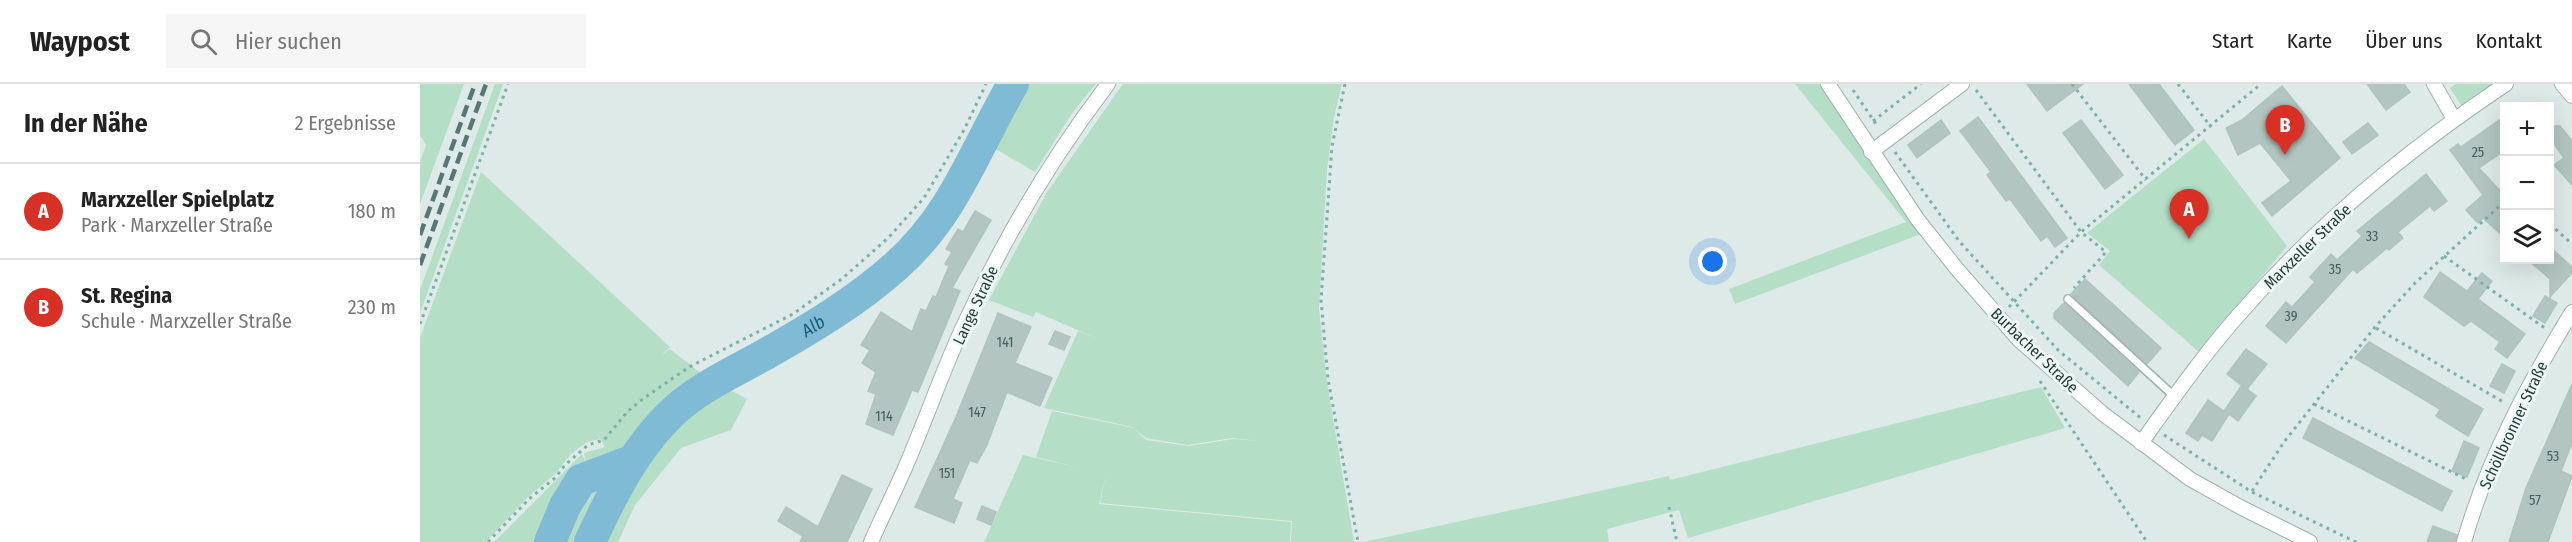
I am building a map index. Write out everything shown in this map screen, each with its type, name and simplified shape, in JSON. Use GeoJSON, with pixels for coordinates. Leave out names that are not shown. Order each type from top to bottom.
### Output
{"type":"FeatureCollection","features":[{"type":"Feature","properties":{"kind":"street","name":"Lange Straße"},"geometry":{"type":"LineString","coordinates":[[871,542],[906,468],[961,331],[995,260],[1050,165],[1108,84]]}},
{"type":"Feature","properties":{"kind":"street","name":"Burbacher Straße"},"geometry":{"type":"LineString","coordinates":[[1828,84],[1918,220],[1998,318],[2019,340],[2102,413],[2190,479],[2310,542]]}},
{"type":"Feature","properties":{"kind":"street"},"geometry":{"type":"LineString","coordinates":[[1871,152],[1962,84]]}},
{"type":"Feature","properties":{"kind":"street"},"geometry":{"type":"LineString","coordinates":[[2436,84],[2454,119]]}},
{"type":"Feature","properties":{"kind":"street","name":"Marxzeller Straße"},"geometry":{"type":"LineString","coordinates":[[2141,443],[2243,309],[2300,249],[2372,184],[2454,119],[2506,84]]}},
{"type":"Feature","properties":{"kind":"street"},"geometry":{"type":"LineString","coordinates":[[2562,84],[2572,96]]}},
{"type":"Feature","properties":{"kind":"street","name":"Schöllbronner Straße"},"geometry":{"type":"LineString","coordinates":[[2464,542],[2482,486],[2517,410],[2572,312]]}},
{"type":"Feature","properties":{"kind":"lane"},"geometry":{"type":"LineString","coordinates":[[2068,299],[2175,397]]}},
{"type":"Feature","properties":{"kind":"path"},"geometry":{"type":"LineString","coordinates":[[420,324],[508,84]]}},
{"type":"Feature","properties":{"kind":"path"},"geometry":{"type":"LineString","coordinates":[[488,542],[530,499],[555,478],[565,465],[588,445],[604,440],[628,411],[651,393],[689,367],[793,314],[843,278],[889,237],[924,198],[964,130],[986,84]]}},
{"type":"Feature","properties":{"kind":"path"},"geometry":{"type":"LineString","coordinates":[[1346,84],[1332,146],[1321,300],[1328,379],[1358,542]]}},
{"type":"Feature","properties":{"kind":"path"},"geometry":{"type":"LineString","coordinates":[[1848,84],[1959,241],[2058,350],[2152,427],[2252,492],[2356,542]]}},
{"type":"Feature","properties":{"kind":"path"},"geometry":{"type":"LineString","coordinates":[[1873,121],[1921,84]]}},
{"type":"Feature","properties":{"kind":"path"},"geometry":{"type":"LineString","coordinates":[[1971,84],[2081,232],[2106,252],[2066,297],[2068,299]]}},
{"type":"Feature","properties":{"kind":"path"},"geometry":{"type":"LineString","coordinates":[[2072,84],[2146,180]]}},
{"type":"Feature","properties":{"kind":"path"},"geometry":{"type":"LineString","coordinates":[[2178,84],[2211,127]]}},
{"type":"Feature","properties":{"kind":"path"},"geometry":{"type":"LineString","coordinates":[[1998,318],[2081,232],[2261,84]]}},
{"type":"Feature","properties":{"kind":"path"},"geometry":{"type":"LineString","coordinates":[[2242,508],[2284,442],[2375,327],[2415,283],[2500,206]]}},
{"type":"Feature","properties":{"kind":"path"},"geometry":{"type":"LineString","coordinates":[[2554,228],[2572,244]]}},
{"type":"Feature","properties":{"kind":"path"},"geometry":{"type":"LineString","coordinates":[[2444,256],[2557,337]]}},
{"type":"Feature","properties":{"kind":"path"},"geometry":{"type":"LineString","coordinates":[[2375,327],[2517,410]]}},
{"type":"Feature","properties":{"kind":"path"},"geometry":{"type":"LineString","coordinates":[[2035,373],[2147,542]]}},
{"type":"Feature","properties":{"kind":"path"},"geometry":{"type":"LineString","coordinates":[[2314,404],[2482,486]]}},
{"type":"Feature","properties":{"kind":"path"},"geometry":{"type":"LineString","coordinates":[[1669,507],[1677,542]]}},
{"type":"Feature","properties":{"kind":"green space"},"geometry":{"type":"Polygon","coordinates":[[[420,84],[464,84],[420,204],[420,162],[426,145],[420,135],[420,84]]]}},
{"type":"Feature","properties":{"kind":"green space"},"geometry":{"type":"Polygon","coordinates":[[[495,84],[503,84],[420,313],[420,290],[495,84]]]}},
{"type":"Feature","properties":{"kind":"green space"},"geometry":{"type":"Polygon","coordinates":[[[1028,84],[1096,84],[1073,112],[1035,172],[989,145],[1028,84]]]}},
{"type":"Feature","properties":{"kind":"green space"},"geometry":{"type":"Polygon","coordinates":[[[1123,84],[1342,84],[1334,117],[1327,170],[1319,308],[1327,383],[1354,542],[1291,542],[1292,521],[1100,503],[1106,474],[1099,504],[1291,522],[1290,542],[984,542],[1023,455],[1080,468],[1036,457],[1052,411],[1134,428],[1146,440],[1189,446],[1233,439],[1260,441],[1232,438],[1188,445],[1146,438],[1133,427],[1044,408],[1078,331],[1096,338],[1036,312],[1033,317],[989,300],[1047,192],[1123,84]]]}},
{"type":"Feature","properties":{"kind":"green space"},"geometry":{"type":"Polygon","coordinates":[[[1795,84],[1819,84],[1921,234],[1735,304],[1729,289],[1906,222],[1795,84]]]}},
{"type":"Feature","properties":{"kind":"green space"},"geometry":{"type":"Polygon","coordinates":[[[2456,84],[2496,84],[2463,108],[2450,88],[2456,84]]]}},
{"type":"Feature","properties":{"kind":"green space"},"geometry":{"type":"Polygon","coordinates":[[[2204,139],[2287,246],[2199,352],[2099,265],[2110,251],[2087,233],[2204,139]]]}},
{"type":"Feature","properties":{"kind":"green space"},"geometry":{"type":"Polygon","coordinates":[[[481,172],[670,347],[661,355],[670,349],[703,375],[747,399],[731,430],[681,448],[635,505],[618,542],[540,542],[560,491],[586,462],[584,453],[605,447],[598,434],[600,439],[587,442],[571,454],[555,474],[527,498],[486,542],[420,542],[420,338],[481,172]]]}},
{"type":"Feature","properties":{"kind":"green space"},"geometry":{"type":"Polygon","coordinates":[[[2041,387],[2065,428],[1688,538],[1679,510],[1607,529],[1609,542],[1364,542],[1669,476],[1670,480],[2041,387]]]}},
{"type":"Feature","properties":{"kind":"green space"},"geometry":{"type":"Polygon","coordinates":[[[582,454],[585,461],[559,490],[539,542],[494,542],[582,454]]]}},
{"type":"Feature","properties":{"kind":"building"},"geometry":{"type":"Polygon","coordinates":[[[2027,84],[2083,84],[2047,111],[2027,84]]]}},
{"type":"Feature","properties":{"kind":"building"},"geometry":{"type":"Polygon","coordinates":[[[2129,84],[2159,84],[2194,130],[2175,145],[2129,84]]]}},
{"type":"Feature","properties":{"kind":"building"},"geometry":{"type":"Polygon","coordinates":[[[2367,84],[2404,84],[2410,92],[2386,110],[2367,84]]]}},
{"type":"Feature","properties":{"kind":"building"},"geometry":{"type":"Polygon","coordinates":[[[2282,86],[2340,158],[2272,216],[2262,203],[2291,181],[2260,143],[2238,155],[2226,128],[2242,120],[2282,86]]]}},
{"type":"Feature","properties":{"kind":"building"},"geometry":{"type":"Polygon","coordinates":[[[1978,117],[2067,238],[2055,247],[2047,236],[2041,241],[2010,199],[2006,201],[1987,175],[1991,172],[1960,131],[1978,117]]]}},
{"type":"Feature","properties":{"kind":"building"},"geometry":{"type":"Polygon","coordinates":[[[1941,120],[1950,133],[1917,158],[1908,145],[1941,120]]]}},
{"type":"Feature","properties":{"kind":"building"},"geometry":{"type":"Polygon","coordinates":[[[2081,120],[2123,175],[2105,189],[2063,133],[2081,120]]]}},
{"type":"Feature","properties":{"kind":"building"},"geometry":{"type":"Polygon","coordinates":[[[2500,120],[2500,153],[2479,168],[2500,191],[2500,233],[2483,218],[2478,223],[2466,210],[2483,195],[2450,150],[2458,144],[2461,147],[2500,120]]]}},
{"type":"Feature","properties":{"kind":"building"},"geometry":{"type":"Polygon","coordinates":[[[2368,123],[2378,135],[2352,154],[2343,142],[2368,123]]]}},
{"type":"Feature","properties":{"kind":"building"},"geometry":{"type":"Polygon","coordinates":[[[2560,126],[2572,141],[2572,185],[2554,165],[2564,158],[2554,144],[2554,127],[2560,126]]]}},
{"type":"Feature","properties":{"kind":"building"},"geometry":{"type":"Polygon","coordinates":[[[2426,174],[2447,201],[2434,211],[2430,206],[2398,232],[2403,238],[2389,250],[2387,248],[2357,273],[2353,269],[2286,343],[2266,326],[2286,302],[2292,307],[2315,282],[2310,277],[2331,254],[2337,260],[2362,236],[2357,231],[2426,174]]]}},
{"type":"Feature","properties":{"kind":"building"},"geometry":{"type":"Polygon","coordinates":[[[975,211],[991,220],[952,288],[960,291],[918,392],[912,390],[893,435],[866,424],[876,394],[868,391],[876,372],[862,363],[870,350],[861,345],[881,312],[912,332],[921,309],[926,311],[933,296],[936,297],[949,266],[945,264],[952,252],[946,249],[958,229],[963,232],[975,211]]]}},
{"type":"Feature","properties":{"kind":"building"},"geometry":{"type":"Polygon","coordinates":[[[2554,251],[2572,267],[2572,273],[2550,297],[2550,279],[2533,264],[2554,264],[2554,251]]]}},
{"type":"Feature","properties":{"kind":"building"},"geometry":{"type":"Polygon","coordinates":[[[2440,272],[2467,291],[2482,273],[2492,281],[2478,299],[2525,334],[2507,358],[2495,349],[2500,342],[2471,321],[2464,326],[2424,297],[2440,272]]]}},
{"type":"Feature","properties":{"kind":"building"},"geometry":{"type":"Polygon","coordinates":[[[2085,279],[2161,348],[2147,364],[2071,294],[2085,279]]]}},
{"type":"Feature","properties":{"kind":"building"},"geometry":{"type":"Polygon","coordinates":[[[2545,296],[2557,303],[2545,323],[2533,316],[2545,296]]]}},
{"type":"Feature","properties":{"kind":"building"},"geometry":{"type":"Polygon","coordinates":[[[2064,303],[2139,372],[2128,386],[2054,318],[2054,313],[2064,303]]]}},
{"type":"Feature","properties":{"kind":"building"},"geometry":{"type":"Polygon","coordinates":[[[998,313],[1031,327],[1015,363],[1052,378],[1040,406],[1007,392],[987,445],[977,463],[970,460],[953,499],[962,503],[954,523],[915,507],[956,417],[998,313]]]}},
{"type":"Feature","properties":{"kind":"building"},"geometry":{"type":"Polygon","coordinates":[[[1055,331],[1070,337],[1064,350],[1049,344],[1055,331]]]}},
{"type":"Feature","properties":{"kind":"building"},"geometry":{"type":"Polygon","coordinates":[[[2369,342],[2483,409],[2468,436],[2436,416],[2440,409],[2355,358],[2369,342]]]}},
{"type":"Feature","properties":{"kind":"building"},"geometry":{"type":"Polygon","coordinates":[[[2246,349],[2267,364],[2247,389],[2256,396],[2238,421],[2229,414],[2212,441],[2202,435],[2198,441],[2186,433],[2208,400],[2228,414],[2224,411],[2242,385],[2227,374],[2246,349]]]}},
{"type":"Feature","properties":{"kind":"building"},"geometry":{"type":"Polygon","coordinates":[[[2502,364],[2515,371],[2504,393],[2490,386],[2502,364]]]}},
{"type":"Feature","properties":{"kind":"building"},"geometry":{"type":"Polygon","coordinates":[[[2572,384],[2572,443],[2561,471],[2572,476],[2548,542],[2509,542],[2526,488],[2572,384]]]}},
{"type":"Feature","properties":{"kind":"building"},"geometry":{"type":"Polygon","coordinates":[[[2313,418],[2452,491],[2442,511],[2303,438],[2313,418]]]}},
{"type":"Feature","properties":{"kind":"building"},"geometry":{"type":"Polygon","coordinates":[[[2464,441],[2479,448],[2467,477],[2452,471],[2464,441]]]}},
{"type":"Feature","properties":{"kind":"building"},"geometry":{"type":"Polygon","coordinates":[[[842,475],[872,489],[847,542],[800,542],[803,536],[778,521],[786,507],[818,527],[842,475]]]}},
{"type":"Feature","properties":{"kind":"building"},"geometry":{"type":"Polygon","coordinates":[[[982,506],[996,512],[991,525],[977,519],[982,506]]]}},
{"type":"Feature","properties":{"kind":"building"},"geometry":{"type":"Polygon","coordinates":[[[2433,526],[2457,535],[2455,542],[2427,542],[2433,526]]]}},
{"type":"Feature","properties":{"kind":"waterway","name":"Alb"},"geometry":{"type":"LineString","coordinates":[[590,542],[628,468],[653,434],[682,404],[712,384],[833,314],[881,279],[916,246],[933,225],[962,180],[1013,84]]}},
{"type":"Feature","properties":{"kind":"waterway"},"geometry":{"type":"LineString","coordinates":[[550,542],[565,506],[581,480],[631,461]]}},
{"type":"Feature","properties":{"kind":"railway"},"geometry":{"type":"LineString","coordinates":[[420,235],[475,84]]}},
{"type":"Feature","properties":{"kind":"railway"},"geometry":{"type":"LineString","coordinates":[[420,265],[486,84]]}},
{"type":"Feature","properties":{"kind":"place","name":"St. Regina"},"geometry":{"type":"Point","coordinates":[2285,155]}},
{"type":"Feature","properties":{"kind":"place","name":"Marxzeller Spielplatz"},"geometry":{"type":"Point","coordinates":[2189,239]}}]}
